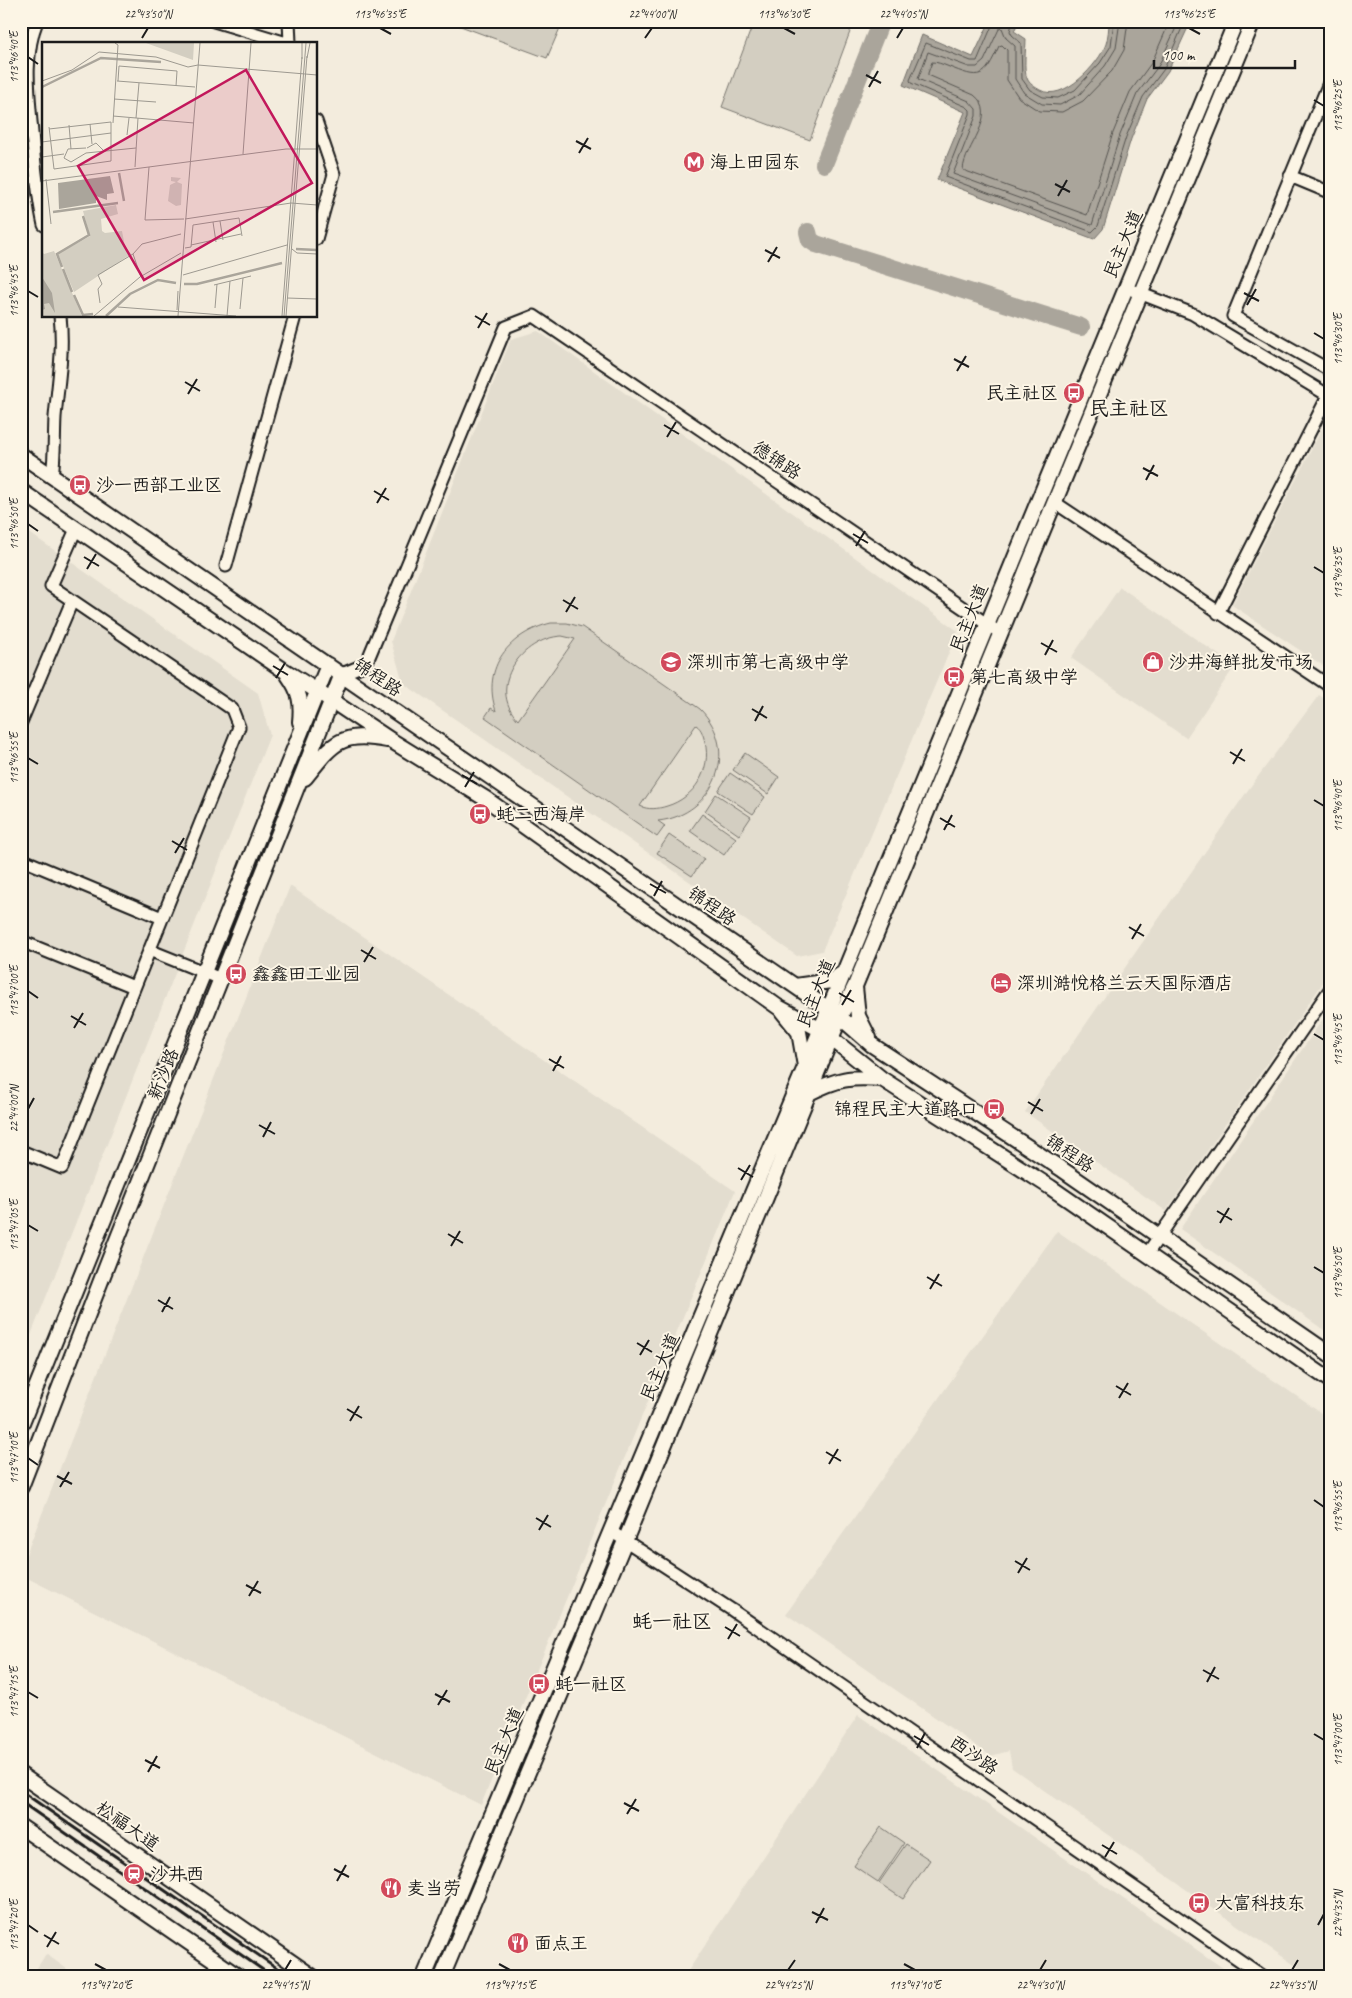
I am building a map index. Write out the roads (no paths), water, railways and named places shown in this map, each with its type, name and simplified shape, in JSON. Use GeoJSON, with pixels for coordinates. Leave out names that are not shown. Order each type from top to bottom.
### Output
{"type":"FeatureCollection","features":[{"type":"Feature","properties":{"kind":"main road","name":"民主大道"},"geometry":{"type":"LineString","coordinates":[[442,1977],[625,1541],[809,1093],[835,1013],[845,972],[1236,21]]}},
{"type":"Feature","properties":{"kind":"main road","name":"民主大道"},"geometry":{"type":"LineString","coordinates":[[835,1013],[855,986],[1253,21]]}},
{"type":"Feature","properties":{"kind":"main road","name":"锦程路"},"geometry":{"type":"LineString","coordinates":[[21,454],[835,1013],[872,1045],[1063,1170],[1331,1355]]}},
{"type":"Feature","properties":{"kind":"main road"},"geometry":{"type":"LineString","coordinates":[[21,491],[284,671],[486,799],[778,1007],[827,1033],[882,1079],[1050,1187],[1331,1381]]}},
{"type":"Feature","properties":{"kind":"main road","name":"新沙路"},"geometry":{"type":"LineString","coordinates":[[21,1425],[328,665]]}},
{"type":"Feature","properties":{"kind":"main road"},"geometry":{"type":"LineString","coordinates":[[284,671],[297,688],[302,706],[298,738]]}},
{"type":"Feature","properties":{"kind":"main road","name":"新沙路"},"geometry":{"type":"LineString","coordinates":[[21,1487],[342,674]]}},
{"type":"Feature","properties":{"kind":"main road"},"geometry":{"type":"LineString","coordinates":[[296,790],[327,750],[349,738],[365,736],[392,741]]}},
{"type":"Feature","properties":{"kind":"main road"},"geometry":{"type":"LineString","coordinates":[[795,986],[831,981],[845,972]]}},
{"type":"Feature","properties":{"kind":"main road"},"geometry":{"type":"LineString","coordinates":[[855,986],[858,1016],[872,1045]]}},
{"type":"Feature","properties":{"kind":"main road"},"geometry":{"type":"LineString","coordinates":[[778,1007],[798,1032],[806,1067]]}},
{"type":"Feature","properties":{"kind":"main road","name":"民主大道"},"geometry":{"type":"LineString","coordinates":[[424,1977],[806,1067],[827,1033]]}},
{"type":"Feature","properties":{"kind":"main road"},"geometry":{"type":"LineString","coordinates":[[809,1093],[832,1081],[851,1077],[882,1079]]}},
{"type":"Feature","properties":{"kind":"main road","name":"松福大道"},"geometry":{"type":"LineString","coordinates":[[21,1775],[313,1977]]}},
{"type":"Feature","properties":{"kind":"main road"},"geometry":{"type":"LineString","coordinates":[[21,1827],[239,1977]]}},
{"type":"Feature","properties":{"kind":"street"},"geometry":{"type":"LineString","coordinates":[[36,21],[28,55],[36,183],[42,214]]}},
{"type":"Feature","properties":{"kind":"street"},"geometry":{"type":"LineString","coordinates":[[214,21],[287,42]]}},
{"type":"Feature","properties":{"kind":"street"},"geometry":{"type":"LineString","coordinates":[[290,21],[290,42]]}},
{"type":"Feature","properties":{"kind":"street"},"geometry":{"type":"LineString","coordinates":[[1331,78],[1234,316],[1331,371]]}},
{"type":"Feature","properties":{"kind":"street"},"geometry":{"type":"LineString","coordinates":[[318,126],[334,174],[318,232]]}},
{"type":"Feature","properties":{"kind":"street"},"geometry":{"type":"LineString","coordinates":[[1290,176],[1331,193]]}},
{"type":"Feature","properties":{"kind":"street"},"geometry":{"type":"LineString","coordinates":[[1126,288],[1193,314],[1330,394],[1218,613]]}},
{"type":"Feature","properties":{"kind":"street","name":"德锦路"},"geometry":{"type":"LineString","coordinates":[[342,674],[366,664],[506,327],[534,316],[1000,633]]}},
{"type":"Feature","properties":{"kind":"street"},"geometry":{"type":"LineString","coordinates":[[52,476],[55,454],[55,418],[61,361],[60,318]]}},
{"type":"Feature","properties":{"kind":"street"},"geometry":{"type":"LineString","coordinates":[[226,566],[294,318]]}},
{"type":"Feature","properties":{"kind":"street"},"geometry":{"type":"LineString","coordinates":[[1054,502],[1331,687]]}},
{"type":"Feature","properties":{"kind":"street"},"geometry":{"type":"LineString","coordinates":[[21,1151],[62,1168],[239,727],[232,709],[51,586],[76,529]]}},
{"type":"Feature","properties":{"kind":"street"},"geometry":{"type":"LineString","coordinates":[[21,722],[72,601]]}},
{"type":"Feature","properties":{"kind":"street"},"geometry":{"type":"LineString","coordinates":[[21,859],[162,918]]}},
{"type":"Feature","properties":{"kind":"street"},"geometry":{"type":"LineString","coordinates":[[21,941],[134,987]]}},
{"type":"Feature","properties":{"kind":"street"},"geometry":{"type":"LineString","coordinates":[[149,950],[221,979]]}},
{"type":"Feature","properties":{"kind":"street"},"geometry":{"type":"LineString","coordinates":[[1147,1254],[1331,988]]}},
{"type":"Feature","properties":{"kind":"street","name":"西沙路"},"geometry":{"type":"LineString","coordinates":[[612,1532],[740,1615],[1264,1977]]}},
{"type":"Feature","properties":{"kind":"water"},"geometry":{"type":"Polygon","coordinates":[[[990,21],[1019,21],[1014,31],[1026,39],[1025,65],[1027,78],[1034,86],[1049,93],[1069,86],[1088,71],[1106,44],[1109,21],[1191,21],[1168,71],[1147,99],[1131,139],[1103,229],[1094,239],[937,180],[965,112],[903,85],[922,35],[973,57],[990,21]]]}},
{"type":"Feature","properties":{"kind":"waterway"},"geometry":{"type":"LineString","coordinates":[[824,164],[881,21]]}},
{"type":"Feature","properties":{"kind":"waterway"},"geometry":{"type":"LineString","coordinates":[[808,232],[810,240],[816,244],[1081,327]]}},
{"type":"Feature","properties":{"kind":"railway"},"geometry":{"type":"LineString","coordinates":[[21,1791],[290,1977]]}},
{"type":"Feature","properties":{"kind":"railway"},"geometry":{"type":"LineString","coordinates":[[21,1802],[273,1977]]}},
{"type":"Feature","properties":{"kind":"place","name":"海上田园东"},"geometry":{"type":"Point","coordinates":[694,162]}},
{"type":"Feature","properties":{"kind":"place","name":"民主社区"},"geometry":{"type":"Point","coordinates":[1074,393]}},
{"type":"Feature","properties":{"kind":"place","name":"沙一西部工业区"},"geometry":{"type":"Point","coordinates":[80,485]}},
{"type":"Feature","properties":{"kind":"place","name":"深圳市第七高级中学"},"geometry":{"type":"Point","coordinates":[671,662]}},
{"type":"Feature","properties":{"kind":"place","name":"沙井海鲜批发市场"},"geometry":{"type":"Point","coordinates":[1153,662]}},
{"type":"Feature","properties":{"kind":"place","name":"第七高级中学"},"geometry":{"type":"Point","coordinates":[954,677]}},
{"type":"Feature","properties":{"kind":"place","name":"蚝二西海岸"},"geometry":{"type":"Point","coordinates":[480,814]}},
{"type":"Feature","properties":{"kind":"place","name":"鑫鑫田工业园"},"geometry":{"type":"Point","coordinates":[236,974]}},
{"type":"Feature","properties":{"kind":"place","name":"深圳澔悦格兰云天国际酒店"},"geometry":{"type":"Point","coordinates":[1001,983]}},
{"type":"Feature","properties":{"kind":"place","name":"锦程民主大道路口"},"geometry":{"type":"Point","coordinates":[994,1109]}},
{"type":"Feature","properties":{"kind":"place","name":"蚝一社区"},"geometry":{"type":"Point","coordinates":[539,1684]}},
{"type":"Feature","properties":{"kind":"place","name":"沙井西"},"geometry":{"type":"Point","coordinates":[134,1874]}},
{"type":"Feature","properties":{"kind":"place","name":"麦当劳"},"geometry":{"type":"Point","coordinates":[391,1888]}},
{"type":"Feature","properties":{"kind":"place","name":"大富科技东"},"geometry":{"type":"Point","coordinates":[1199,1903]}},
{"type":"Feature","properties":{"kind":"place","name":"面点王"},"geometry":{"type":"Point","coordinates":[518,1943]}},
{"type":"Feature","properties":{"kind":"district","name":"民主社区"},"geometry":{"type":"Point","coordinates":[1129,408]}},
{"type":"Feature","properties":{"kind":"district","name":"蚝一社区"},"geometry":{"type":"Point","coordinates":[672,1621]}}]}
